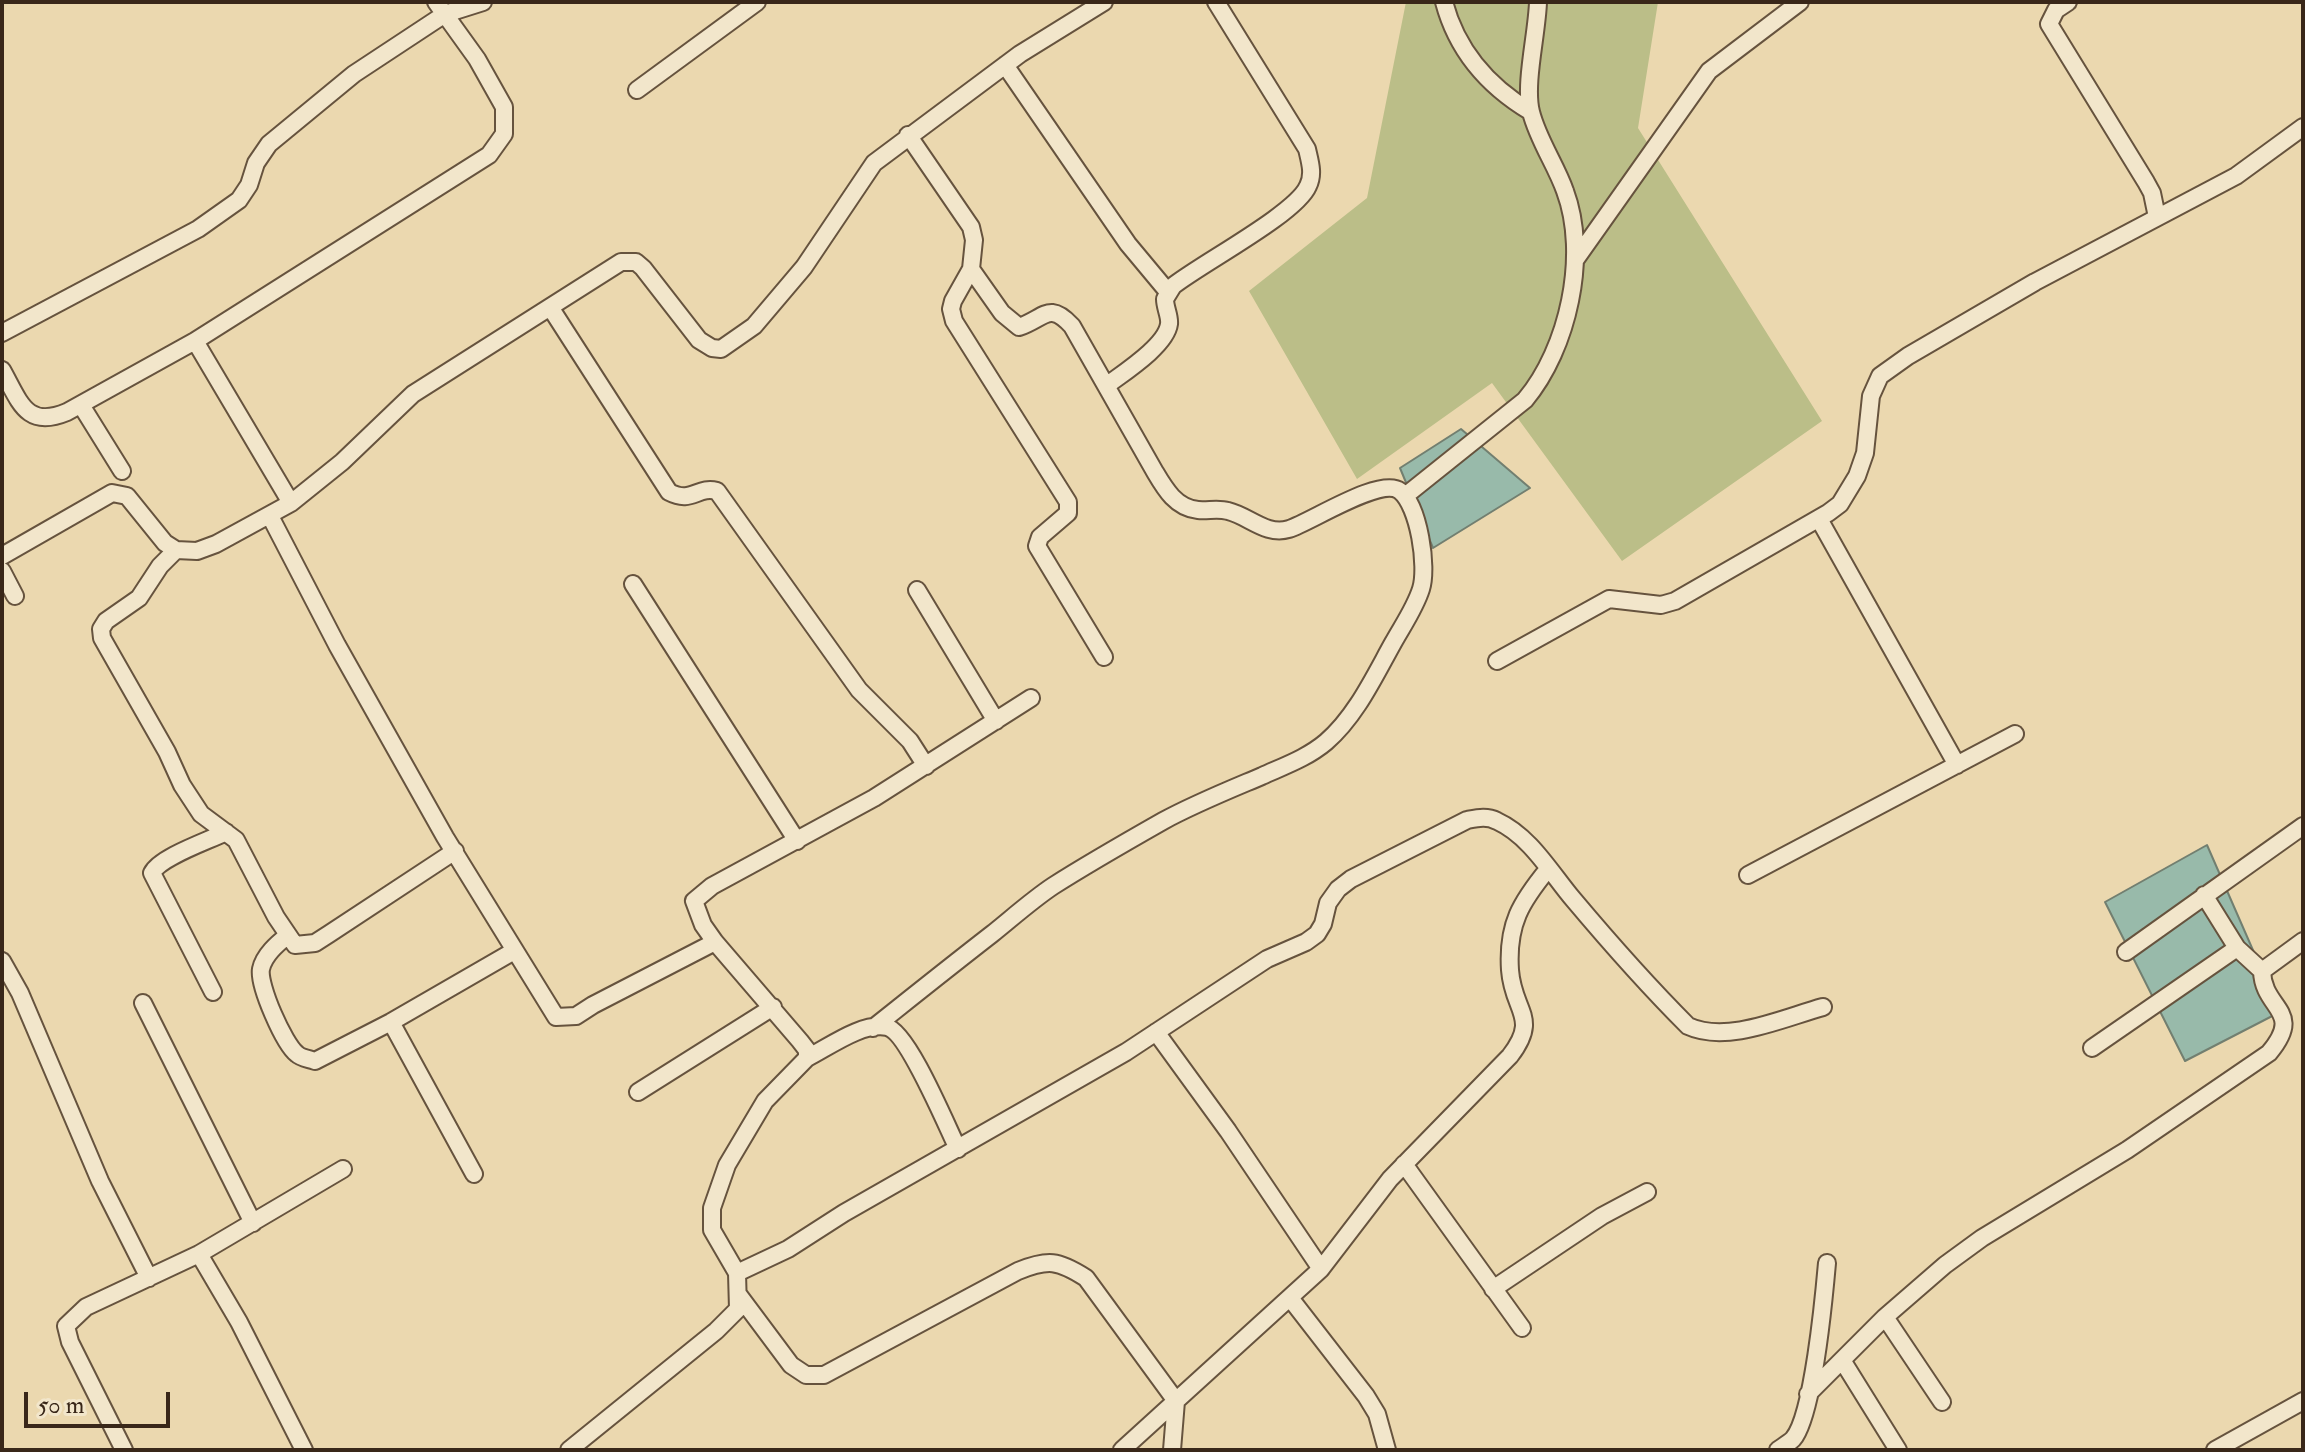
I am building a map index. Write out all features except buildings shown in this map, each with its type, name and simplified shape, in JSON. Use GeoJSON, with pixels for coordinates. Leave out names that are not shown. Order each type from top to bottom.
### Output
{"type":"FeatureCollection","features":[{"type":"Feature","properties":{"kind":"street"},"geometry":{"type":"LineString","coordinates":[[2,333],[198,229],[224,212],[239,200],[249,185],[256,163],[269,144],[287,128],[441,8],[483,2]]}},
{"type":"Feature","properties":{"kind":"street"},"geometry":{"type":"LineString","coordinates":[[637,90],[757,2]]}},
{"type":"Feature","properties":{"kind":"street"},"geometry":{"type":"LineString","coordinates":[[2,556],[112,493],[127,496],[165,543],[176,550],[197,551],[245,530],[291,503],[342,462],[413,394],[621,262],[628,260],[643,268],[699,340],[712,348],[721,349],[730,345],[754,326],[804,267],[874,163],[1005,65],[1104,2]]}},
{"type":"Feature","properties":{"kind":"street"},"geometry":{"type":"LineString","coordinates":[[1106,386],[1146,355],[1166,332],[1169,327],[1165,299],[1168,292],[1185,277],[1296,204],[1310,183],[1312,169],[1307,149],[1216,2]]}},
{"type":"Feature","properties":{"kind":"street"},"geometry":{"type":"LineString","coordinates":[[1444,2],[1473,63],[1497,90],[1531,112]]}},
{"type":"Feature","properties":{"kind":"street"},"geometry":{"type":"LineString","coordinates":[[1405,496],[1525,400],[1541,381],[1573,293],[1575,221],[1565,189],[1531,112],[1529,95],[1538,2]]}},
{"type":"Feature","properties":{"kind":"street"},"geometry":{"type":"LineString","coordinates":[[1576,259],[1709,71],[1800,2]]}},
{"type":"Feature","properties":{"kind":"street"},"geometry":{"type":"LineString","coordinates":[[2068,2],[2056,10],[2049,24],[2146,182],[2152,193],[2157,217]]}},
{"type":"Feature","properties":{"kind":"street"},"geometry":{"type":"LineString","coordinates":[[2,370],[32,416],[52,418],[195,341],[489,155],[504,134],[504,107],[477,59],[441,8]]}},
{"type":"Feature","properties":{"kind":"street"},"geometry":{"type":"LineString","coordinates":[[1005,65],[1128,244],[1168,292]]}},
{"type":"Feature","properties":{"kind":"street"},"geometry":{"type":"LineString","coordinates":[[1497,661],[1609,599],[1661,605],[1675,601],[1819,519],[1840,504],[1857,476],[1865,453],[1871,396],[1880,376],[1908,356],[2022,289],[2236,176],[2303,127]]}},
{"type":"Feature","properties":{"kind":"street"},"geometry":{"type":"LineString","coordinates":[[908,135],[971,227],[974,240],[971,269],[953,301],[954,321],[1068,502],[1068,513],[1040,537],[1037,546],[1104,657]]}},
{"type":"Feature","properties":{"kind":"street"},"geometry":{"type":"LineString","coordinates":[[873,1028],[1051,887],[1167,819],[1306,757],[1344,724],[1422,586],[1418,529],[1405,496],[1398,489],[1377,490],[1328,509],[1290,529],[1278,531],[1263,528],[1240,514],[1222,509],[1196,510],[1182,506],[1155,472],[1072,326],[1060,313],[1052,311],[1019,327],[1002,313],[971,269]]}},
{"type":"Feature","properties":{"kind":"street"},"geometry":{"type":"LineString","coordinates":[[550,307],[669,492],[680,498],[689,498],[708,489],[717,491],[859,690],[910,741],[926,766]]}},
{"type":"Feature","properties":{"kind":"street"},"geometry":{"type":"LineString","coordinates":[[195,341],[291,503]]}},
{"type":"Feature","properties":{"kind":"street"},"geometry":{"type":"LineString","coordinates":[[81,405],[122,471]]}},
{"type":"Feature","properties":{"kind":"street"},"geometry":{"type":"LineString","coordinates":[[270,516],[337,645],[455,851],[556,1017],[576,1016],[715,942]]}},
{"type":"Feature","properties":{"kind":"street"},"geometry":{"type":"LineString","coordinates":[[1819,519],[1957,765]]}},
{"type":"Feature","properties":{"kind":"street"},"geometry":{"type":"LineString","coordinates":[[176,550],[160,566],[139,598],[106,621],[101,629],[102,638],[201,814],[236,840],[295,945],[315,943],[455,851]]}},
{"type":"Feature","properties":{"kind":"street"},"geometry":{"type":"LineString","coordinates":[[2,571],[15,596]]}},
{"type":"Feature","properties":{"kind":"street"},"geometry":{"type":"LineString","coordinates":[[633,584],[797,841]]}},
{"type":"Feature","properties":{"kind":"street"},"geometry":{"type":"LineString","coordinates":[[917,590],[996,721]]}},
{"type":"Feature","properties":{"kind":"street"},"geometry":{"type":"LineString","coordinates":[[807,1058],[807,1050],[800,1041],[715,942],[703,925],[694,901],[712,886],[926,766],[1031,698]]}},
{"type":"Feature","properties":{"kind":"street"},"geometry":{"type":"LineString","coordinates":[[1748,875],[2015,734]]}},
{"type":"Feature","properties":{"kind":"street"},"geometry":{"type":"LineString","coordinates":[[737,1273],[788,1249],[844,1213],[1126,1052],[1247,971],[1317,934],[1328,903],[1338,889],[1351,879],[1467,820],[1483,817],[1497,821],[1516,834],[1688,1026],[1703,1033],[1735,1032],[1823,1007]]}},
{"type":"Feature","properties":{"kind":"street"},"geometry":{"type":"LineString","coordinates":[[2126,952],[2303,826]]}},
{"type":"Feature","properties":{"kind":"street"},"geometry":{"type":"LineString","coordinates":[[213,992],[152,873],[155,867],[169,858],[226,832]]}},
{"type":"Feature","properties":{"kind":"street"},"geometry":{"type":"LineString","coordinates":[[1122,1450],[1321,1269],[1404,1164],[1510,1056],[1526,1032],[1513,992],[1510,957],[1520,905],[1548,869]]}},
{"type":"Feature","properties":{"kind":"street"},"geometry":{"type":"LineString","coordinates":[[1808,1394],[1885,1317],[1945,1265],[1982,1238],[2127,1150],[2269,1053],[2279,1042],[2285,1026],[2281,1012],[2262,982],[2262,971],[2237,948],[2204,895]]}},
{"type":"Feature","properties":{"kind":"street"},"geometry":{"type":"LineString","coordinates":[[288,935],[269,953],[261,966],[260,979],[288,1042],[298,1055],[315,1061],[391,1022],[514,951]]}},
{"type":"Feature","properties":{"kind":"street"},"geometry":{"type":"LineString","coordinates":[[2262,971],[2303,941]]}},
{"type":"Feature","properties":{"kind":"street"},"geometry":{"type":"LineString","coordinates":[[2092,1048],[2237,948]]}},
{"type":"Feature","properties":{"kind":"street"},"geometry":{"type":"LineString","coordinates":[[2,961],[20,993],[100,1181],[149,1278]]}},
{"type":"Feature","properties":{"kind":"street"},"geometry":{"type":"LineString","coordinates":[[143,1003],[253,1223]]}},
{"type":"Feature","properties":{"kind":"street"},"geometry":{"type":"LineString","coordinates":[[638,1092],[773,1007]]}},
{"type":"Feature","properties":{"kind":"street"},"geometry":{"type":"LineString","coordinates":[[391,1022],[474,1174]]}},
{"type":"Feature","properties":{"kind":"street"},"geometry":{"type":"LineString","coordinates":[[569,1450],[716,1331],[738,1309],[737,1273],[712,1230],[712,1208],[727,1165],[765,1101],[807,1058],[856,1033],[873,1028],[894,1030],[905,1043],[958,1149]]}},
{"type":"Feature","properties":{"kind":"street"},"geometry":{"type":"LineString","coordinates":[[1156,1032],[1228,1131],[1321,1269]]}},
{"type":"Feature","properties":{"kind":"street"},"geometry":{"type":"LineString","coordinates":[[1404,1164],[1522,1328]]}},
{"type":"Feature","properties":{"kind":"street"},"geometry":{"type":"LineString","coordinates":[[124,1450],[70,1342],[66,1326],[86,1307],[199,1254],[343,1169]]}},
{"type":"Feature","properties":{"kind":"street"},"geometry":{"type":"LineString","coordinates":[[1493,1289],[1592,1223],[1647,1192]]}},
{"type":"Feature","properties":{"kind":"street"},"geometry":{"type":"LineString","coordinates":[[199,1254],[239,1322],[304,1450]]}},
{"type":"Feature","properties":{"kind":"street"},"geometry":{"type":"LineString","coordinates":[[738,1294],[791,1365],[806,1375],[824,1375],[1018,1271],[1042,1262],[1065,1264],[1086,1278],[1176,1401],[1172,1450]]}},
{"type":"Feature","properties":{"kind":"street"},"geometry":{"type":"LineString","coordinates":[[1778,1450],[1793,1439],[1804,1419],[1823,1315],[1827,1263]]}},
{"type":"Feature","properties":{"kind":"street"},"geometry":{"type":"LineString","coordinates":[[1290,1298],[1366,1396],[1377,1414],[1387,1450]]}},
{"type":"Feature","properties":{"kind":"street"},"geometry":{"type":"LineString","coordinates":[[1885,1317],[1942,1402]]}},
{"type":"Feature","properties":{"kind":"street"},"geometry":{"type":"LineString","coordinates":[[1842,1360],[1898,1450]]}},
{"type":"Feature","properties":{"kind":"street"},"geometry":{"type":"LineString","coordinates":[[2215,1450],[2303,1401]]}},
{"type":"Feature","properties":{"kind":"green space"},"geometry":{"type":"Polygon","coordinates":[[[1406,2],[1658,2],[1638,128],[1822,421],[1622,561],[1492,383],[1357,479],[1249,291],[1367,198],[1406,2]]]}},
{"type":"Feature","properties":{"kind":"shaded area"},"geometry":{"type":"Polygon","coordinates":[[[1461,429],[1530,488],[1433,548],[1400,468],[1461,429]]]}},
{"type":"Feature","properties":{"kind":"shaded area"},"geometry":{"type":"Polygon","coordinates":[[[2207,845],[2280,1012],[2185,1061],[2105,902],[2207,845]]]}}]}
